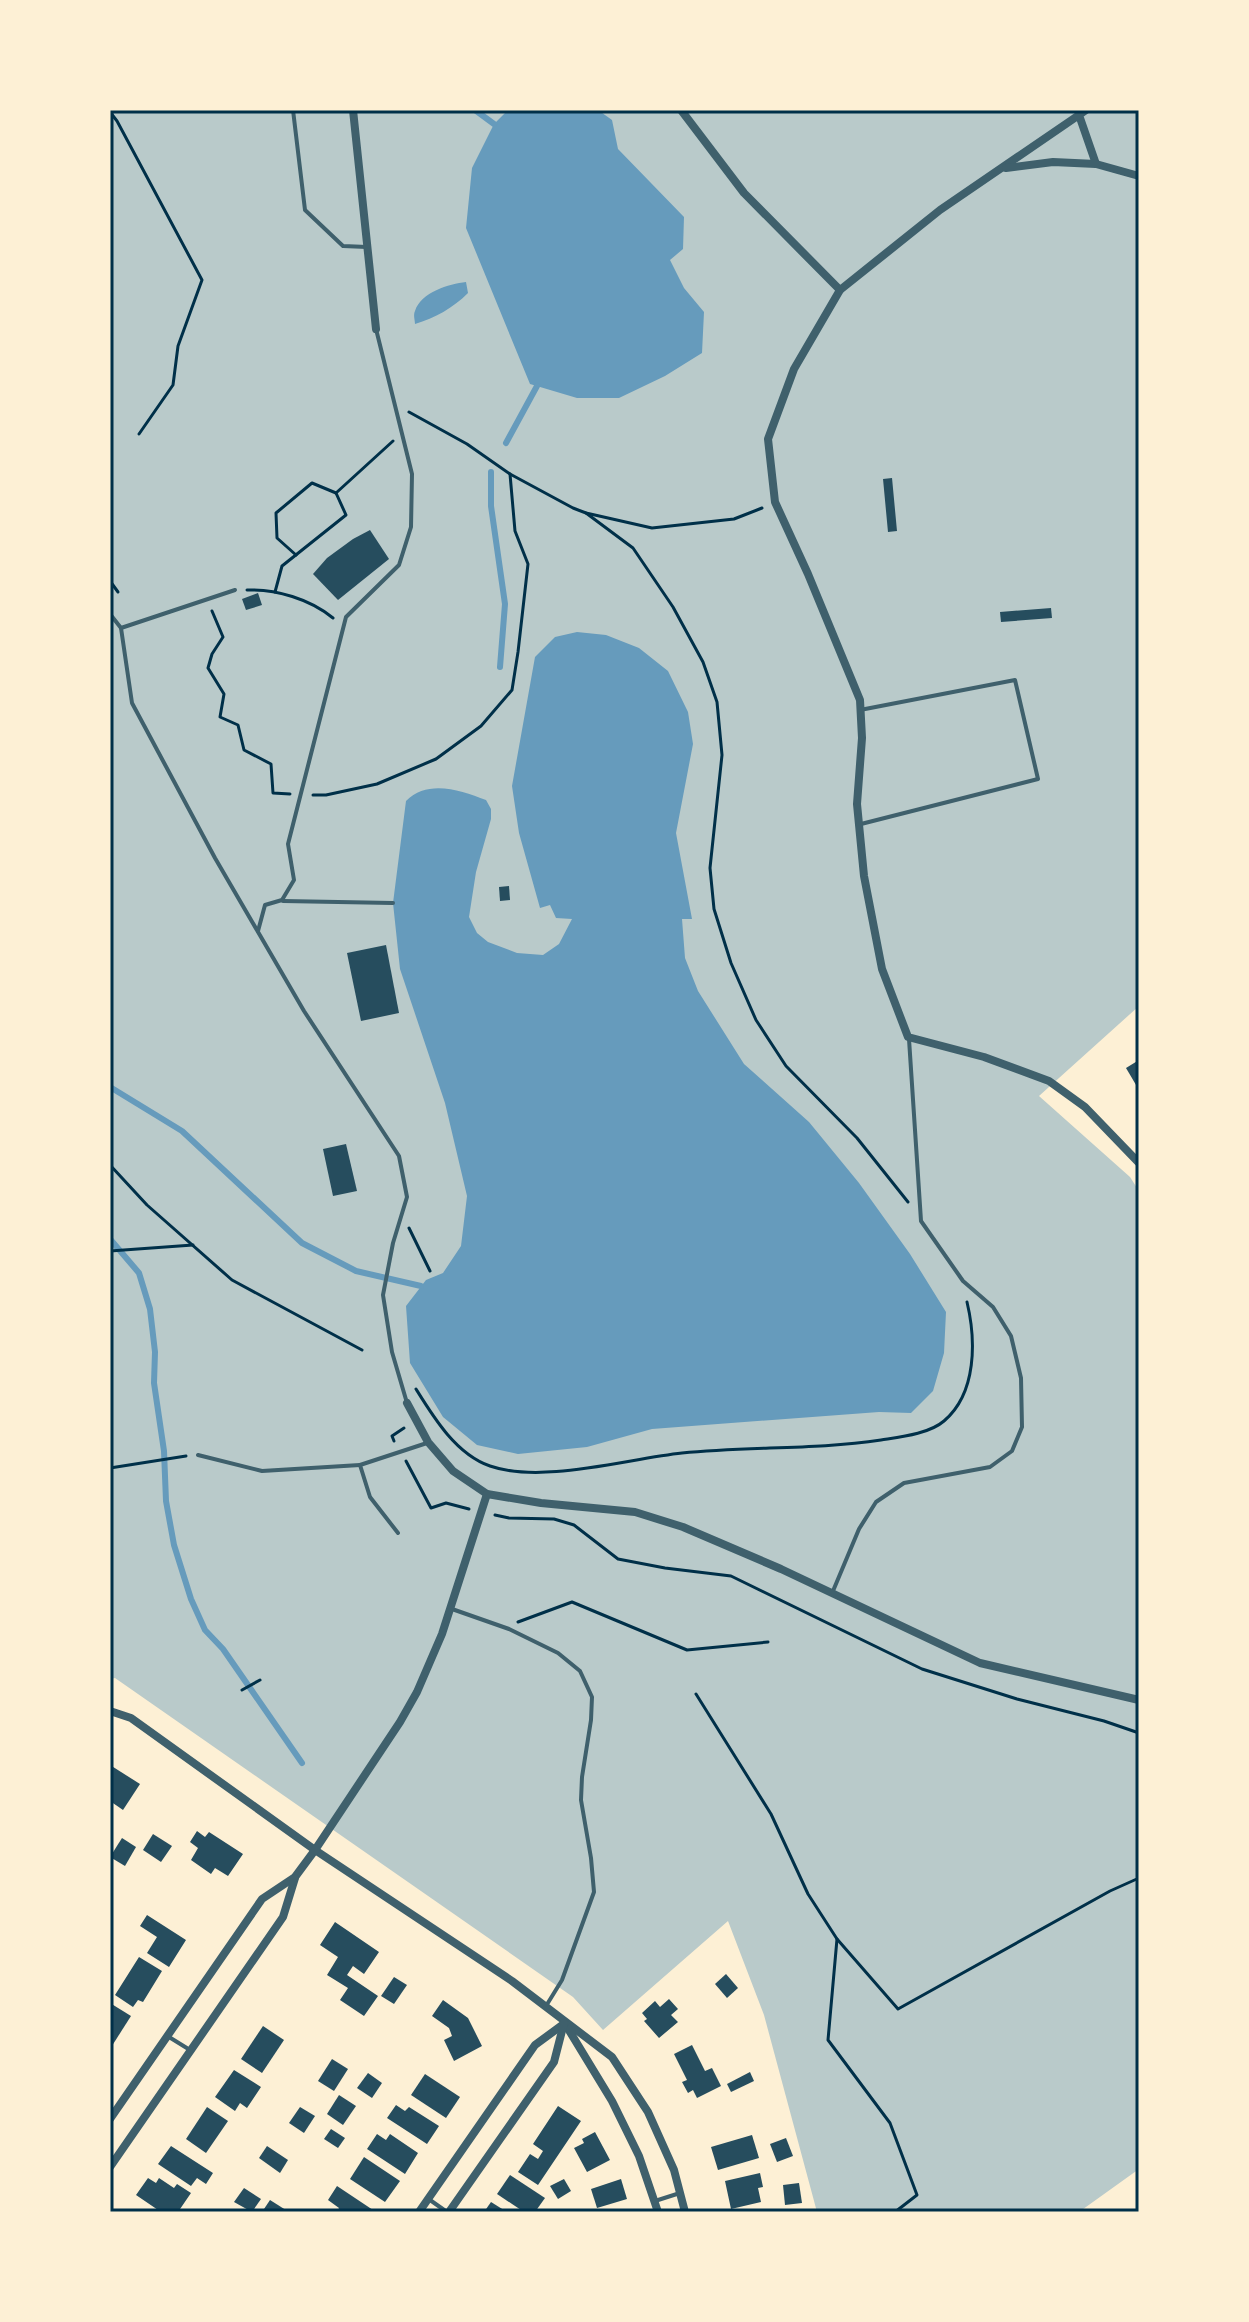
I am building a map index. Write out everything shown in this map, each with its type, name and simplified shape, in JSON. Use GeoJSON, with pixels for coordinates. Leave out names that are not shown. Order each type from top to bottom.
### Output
{"type":"FeatureCollection","features":[{"type":"Feature","properties":{"kind":"street"},"geometry":{"type":"LineString","coordinates":[[353,110],[376,329]]}},
{"type":"Feature","properties":{"kind":"street"},"geometry":{"type":"LineString","coordinates":[[681,110],[744,193],[840,290]]}},
{"type":"Feature","properties":{"kind":"street"},"geometry":{"type":"LineString","coordinates":[[1096,164],[1083,113],[940,210],[840,290],[794,369],[768,439],[775,502],[860,700],[862,738],[857,804],[864,876],[882,969],[908,1037],[984,1057],[1049,1081],[1085,1107],[1138,1161]]}},
{"type":"Feature","properties":{"kind":"street"},"geometry":{"type":"LineString","coordinates":[[1003,168],[1053,162],[1096,164],[1139,176]]}},
{"type":"Feature","properties":{"kind":"street"},"geometry":{"type":"LineString","coordinates":[[407,1403],[428,1442],[453,1471],[487,1494],[541,1503],[635,1512],[683,1527],[980,1663],[1139,1700]]}},
{"type":"Feature","properties":{"kind":"street"},"geometry":{"type":"LineString","coordinates":[[110,2119],[262,1899],[295,1877],[400,1722],[417,1692],[450,1609],[487,1494]]}},
{"type":"Feature","properties":{"kind":"street"},"geometry":{"type":"LineString","coordinates":[[110,1711],[131,1718],[315,1850],[512,1981],[612,2057],[648,2112],[674,2170],[685,2212]]}},
{"type":"Feature","properties":{"kind":"street"},"geometry":{"type":"LineString","coordinates":[[110,2167],[283,1917],[295,1877]]}},
{"type":"Feature","properties":{"kind":"street"},"geometry":{"type":"LineString","coordinates":[[419,2212],[535,2045],[565,2023]]}},
{"type":"Feature","properties":{"kind":"street"},"geometry":{"type":"LineString","coordinates":[[565,2023],[612,2101],[639,2156],[658,2212]]}},
{"type":"Feature","properties":{"kind":"street"},"geometry":{"type":"LineString","coordinates":[[448,2212],[554,2062],[565,2023]]}},
{"type":"Feature","properties":{"kind":"lane"},"geometry":{"type":"LineString","coordinates":[[293,110],[305,210],[343,246],[367,247]]}},
{"type":"Feature","properties":{"kind":"lane"},"geometry":{"type":"LineString","coordinates":[[282,900],[294,880],[288,844],[346,617],[399,565],[411,527],[412,474],[376,329]]}},
{"type":"Feature","properties":{"kind":"lane"},"geometry":{"type":"LineString","coordinates":[[121,628],[235,590]]}},
{"type":"Feature","properties":{"kind":"lane"},"geometry":{"type":"LineString","coordinates":[[110,614],[121,628],[132,703],[215,858],[304,1011],[399,1156],[407,1197],[393,1243],[383,1295],[392,1352],[407,1403]]}},
{"type":"Feature","properties":{"kind":"lane"},"geometry":{"type":"LineString","coordinates":[[859,824],[1038,779],[1015,680],[860,710]]}},
{"type":"Feature","properties":{"kind":"lane"},"geometry":{"type":"LineString","coordinates":[[258,931],[265,905],[282,900],[393,903]]}},
{"type":"Feature","properties":{"kind":"lane"},"geometry":{"type":"LineString","coordinates":[[832,1593],[859,1529],[876,1502],[904,1483],[990,1467],[1012,1451],[1022,1427],[1021,1378],[1011,1336],[993,1307],[963,1281],[921,1221],[908,1037]]}},
{"type":"Feature","properties":{"kind":"lane"},"geometry":{"type":"LineString","coordinates":[[198,1455],[262,1471],[360,1465],[428,1442]]}},
{"type":"Feature","properties":{"kind":"lane"},"geometry":{"type":"LineString","coordinates":[[360,1465],[370,1497],[398,1533]]}},
{"type":"Feature","properties":{"kind":"lane"},"geometry":{"type":"LineString","coordinates":[[450,1609],[509,1629],[558,1653],[580,1671],[592,1697],[581,1800],[594,1892],[562,1980],[546,2006]]}},
{"type":"Feature","properties":{"kind":"lane"},"geometry":{"type":"LineString","coordinates":[[168,2036],[190,2050]]}},
{"type":"Feature","properties":{"kind":"lane"},"geometry":{"type":"LineString","coordinates":[[655,2201],[680,2193]]}},
{"type":"Feature","properties":{"kind":"lane"},"geometry":{"type":"LineString","coordinates":[[428,2198],[448,2212]]}},
{"type":"Feature","properties":{"kind":"path"},"geometry":{"type":"LineString","coordinates":[[110,112],[202,280],[178,346],[173,385],[139,434]]}},
{"type":"Feature","properties":{"kind":"path"},"geometry":{"type":"LineString","coordinates":[[395,405],[467,444],[510,474],[586,513],[652,528],[734,519],[775,502]]}},
{"type":"Feature","properties":{"kind":"path"},"geometry":{"type":"LineString","coordinates":[[336,493],[402,434]]}},
{"type":"Feature","properties":{"kind":"path"},"geometry":{"type":"LineString","coordinates":[[212,611],[223,637],[212,654],[208,668],[224,694],[220,717],[238,725],[244,750],[271,764],[273,793],[326,795],[377,784],[436,759],[481,726],[512,690],[528,564],[515,531],[510,474]]}},
{"type":"Feature","properties":{"kind":"path"},"geometry":{"type":"LineString","coordinates":[[275,592],[282,566],[296,555],[346,515],[336,493],[312,483],[276,513],[277,538],[296,555]]}},
{"type":"Feature","properties":{"kind":"path"},"geometry":{"type":"LineString","coordinates":[[586,513],[633,548],[673,607],[703,662],[717,702],[722,755],[710,868],[714,909],[731,963],[756,1020],[786,1066],[857,1138],[921,1221]]}},
{"type":"Feature","properties":{"kind":"path"},"geometry":{"type":"LineString","coordinates":[[110,581],[118,592]]}},
{"type":"Feature","properties":{"kind":"path"},"geometry":{"type":"LineString","coordinates":[[235,590],[266,589],[292,596],[328,614],[343,627]]}},
{"type":"Feature","properties":{"kind":"path"},"geometry":{"type":"LineString","coordinates":[[110,1165],[147,1205],[232,1280],[362,1350]]}},
{"type":"Feature","properties":{"kind":"path"},"geometry":{"type":"LineString","coordinates":[[402,1213],[430,1271]]}},
{"type":"Feature","properties":{"kind":"path"},"geometry":{"type":"LineString","coordinates":[[110,1251],[193,1245]]}},
{"type":"Feature","properties":{"kind":"path"},"geometry":{"type":"LineString","coordinates":[[416,1390],[458,1446],[489,1466],[511,1471],[544,1472],[683,1453],[845,1446],[912,1436],[944,1421],[958,1402],[971,1375],[971,1319],[963,1281]]}},
{"type":"Feature","properties":{"kind":"path"},"geometry":{"type":"LineString","coordinates":[[432,1412],[392,1436],[431,1508],[446,1503],[509,1518],[554,1519],[574,1525],[618,1559],[731,1576],[922,1669],[1139,1733]]}},
{"type":"Feature","properties":{"kind":"path"},"geometry":{"type":"LineString","coordinates":[[110,1468],[175,1458]]}},
{"type":"Feature","properties":{"kind":"path"},"geometry":{"type":"LineString","coordinates":[[515,1623],[572,1602],[687,1650],[768,1642]]}},
{"type":"Feature","properties":{"kind":"path"},"geometry":{"type":"LineString","coordinates":[[242,1690],[260,1680]]}},
{"type":"Feature","properties":{"kind":"path"},"geometry":{"type":"LineString","coordinates":[[696,1694],[771,1814],[808,1894],[837,1939],[898,2009],[1110,1891],[1139,1878]]}},
{"type":"Feature","properties":{"kind":"path"},"geometry":{"type":"LineString","coordinates":[[837,1939],[828,2040],[890,2123],[917,2195],[895,2212]]}},
{"type":"Feature","properties":{"kind":"shaded area"},"geometry":{"type":"Polygon","coordinates":[[[110,110],[1139,110],[1139,1006],[1039,1096],[1130,1177],[1139,1191],[1139,2169],[1079,2212],[817,2212],[764,2015],[728,1921],[603,2030],[573,1997],[115,1678],[110,1679],[110,110]]]}},
{"type":"Feature","properties":{"kind":"water"},"geometry":{"type":"Polygon","coordinates":[[[508,110],[598,110],[612,120],[618,149],[684,217],[683,249],[670,260],[684,288],[704,312],[702,353],[665,376],[619,398],[577,398],[530,384],[466,228],[472,168],[494,124],[508,110]]]}},
{"type":"Feature","properties":{"kind":"water"},"geometry":{"type":"Polygon","coordinates":[[[466,282],[468,293],[462,298],[443,312],[415,324],[414,313],[418,304],[429,294],[466,282]]]}},
{"type":"Feature","properties":{"kind":"water"},"geometry":{"type":"Polygon","coordinates":[[[577,632],[606,635],[639,648],[668,671],[688,712],[693,744],[676,833],[692,919],[682,919],[685,958],[698,991],[744,1064],[809,1122],[859,1183],[910,1254],[946,1312],[944,1353],[933,1391],[911,1413],[879,1412],[652,1429],[587,1447],[518,1454],[477,1445],[443,1417],[410,1363],[406,1306],[426,1280],[443,1273],[461,1246],[467,1196],[445,1103],[400,969],[393,903],[406,801],[415,794],[434,788],[455,790],[486,800],[491,809],[491,819],[476,872],[469,917],[477,933],[488,942],[517,953],[543,955],[559,944],[572,919],[556,918],[550,905],[540,908],[519,833],[512,786],[535,657],[555,637],[577,632]]]}},
{"type":"Feature","properties":{"kind":"building"},"geometry":{"type":"Polygon","coordinates":[[[892,478],[897,531],[888,532],[883,479],[892,478]]]}},
{"type":"Feature","properties":{"kind":"building"},"geometry":{"type":"Polygon","coordinates":[[[370,530],[389,559],[338,600],[313,574],[327,558],[370,530]]]}},
{"type":"Feature","properties":{"kind":"building"},"geometry":{"type":"Polygon","coordinates":[[[258,593],[262,605],[246,610],[242,599],[258,593]]]}},
{"type":"Feature","properties":{"kind":"building"},"geometry":{"type":"Polygon","coordinates":[[[1051,608],[1052,618],[1001,622],[1000,612],[1051,608]]]}},
{"type":"Feature","properties":{"kind":"building"},"geometry":{"type":"Polygon","coordinates":[[[509,886],[510,900],[500,901],[499,887],[509,886]]]}},
{"type":"Feature","properties":{"kind":"building"},"geometry":{"type":"Polygon","coordinates":[[[386,945],[399,1013],[361,1021],[347,953],[386,945]]]}},
{"type":"Feature","properties":{"kind":"building"},"geometry":{"type":"Polygon","coordinates":[[[1139,1060],[1139,1090],[1126,1068],[1139,1060]]]}},
{"type":"Feature","properties":{"kind":"building"},"geometry":{"type":"Polygon","coordinates":[[[346,1144],[357,1191],[333,1196],[323,1149],[346,1144]]]}},
{"type":"Feature","properties":{"kind":"building"},"geometry":{"type":"Polygon","coordinates":[[[110,1765],[140,1784],[123,1810],[110,1801],[110,1765]]]}},
{"type":"Feature","properties":{"kind":"building"},"geometry":{"type":"Polygon","coordinates":[[[197,1831],[205,1837],[209,1832],[243,1854],[228,1876],[215,1868],[211,1874],[191,1860],[198,1848],[190,1842],[197,1831]]]}},
{"type":"Feature","properties":{"kind":"building"},"geometry":{"type":"Polygon","coordinates":[[[153,1834],[172,1846],[161,1862],[143,1850],[153,1834]]]}},
{"type":"Feature","properties":{"kind":"building"},"geometry":{"type":"Polygon","coordinates":[[[122,1838],[136,1847],[125,1866],[110,1857],[122,1838]]]}},
{"type":"Feature","properties":{"kind":"building"},"geometry":{"type":"Polygon","coordinates":[[[147,1915],[186,1940],[169,1967],[147,1953],[157,1937],[140,1926],[147,1915]]]}},
{"type":"Feature","properties":{"kind":"building"},"geometry":{"type":"Polygon","coordinates":[[[335,1922],[379,1952],[364,1974],[353,1966],[347,1975],[378,1996],[364,2016],[340,2000],[348,1988],[327,1975],[338,1957],[320,1945],[335,1922]]]}},
{"type":"Feature","properties":{"kind":"building"},"geometry":{"type":"Polygon","coordinates":[[[139,1957],[162,1971],[143,2002],[138,2000],[133,2007],[115,1995],[139,1957]]]}},
{"type":"Feature","properties":{"kind":"building"},"geometry":{"type":"Polygon","coordinates":[[[726,1974],[738,1988],[727,1998],[715,1984],[726,1974]]]}},
{"type":"Feature","properties":{"kind":"building"},"geometry":{"type":"Polygon","coordinates":[[[394,1977],[407,1985],[394,2004],[381,1996],[394,1977]]]}},
{"type":"Feature","properties":{"kind":"building"},"geometry":{"type":"Polygon","coordinates":[[[669,1999],[678,2009],[671,2015],[678,2022],[659,2038],[644,2021],[647,2019],[642,2013],[655,2001],[660,2007],[669,1999]]]}},
{"type":"Feature","properties":{"kind":"building"},"geometry":{"type":"Polygon","coordinates":[[[443,2000],[468,2018],[482,2046],[454,2061],[444,2040],[452,2036],[449,2028],[432,2016],[443,2000]]]}},
{"type":"Feature","properties":{"kind":"building"},"geometry":{"type":"Polygon","coordinates":[[[110,2003],[131,2016],[110,2049],[110,2003]]]}},
{"type":"Feature","properties":{"kind":"building"},"geometry":{"type":"Polygon","coordinates":[[[263,2026],[284,2040],[262,2073],[241,2059],[263,2026]]]}},
{"type":"Feature","properties":{"kind":"building"},"geometry":{"type":"Polygon","coordinates":[[[692,2045],[705,2071],[712,2068],[721,2086],[697,2098],[693,2090],[688,2093],[682,2082],[687,2080],[674,2054],[692,2045]]]}},
{"type":"Feature","properties":{"kind":"building"},"geometry":{"type":"Polygon","coordinates":[[[332,2059],[348,2069],[334,2091],[318,2081],[332,2059]]]}},
{"type":"Feature","properties":{"kind":"building"},"geometry":{"type":"Polygon","coordinates":[[[234,2070],[261,2087],[247,2108],[240,2103],[235,2111],[215,2097],[234,2070]]]}},
{"type":"Feature","properties":{"kind":"building"},"geometry":{"type":"Polygon","coordinates":[[[750,2072],[754,2081],[731,2092],[727,2084],[750,2072]]]}},
{"type":"Feature","properties":{"kind":"building"},"geometry":{"type":"Polygon","coordinates":[[[368,2073],[382,2083],[372,2098],[357,2088],[368,2073]]]}},
{"type":"Feature","properties":{"kind":"building"},"geometry":{"type":"Polygon","coordinates":[[[425,2074],[460,2097],[446,2118],[411,2095],[425,2074]]]}},
{"type":"Feature","properties":{"kind":"building"},"geometry":{"type":"Polygon","coordinates":[[[339,2095],[356,2106],[343,2125],[327,2114],[339,2095]]]}},
{"type":"Feature","properties":{"kind":"building"},"geometry":{"type":"Polygon","coordinates":[[[396,2105],[405,2111],[409,2107],[439,2126],[427,2144],[387,2118],[396,2105]]]}},
{"type":"Feature","properties":{"kind":"building"},"geometry":{"type":"Polygon","coordinates":[[[558,2106],[581,2121],[538,2185],[518,2172],[530,2154],[538,2159],[543,2151],[533,2144],[558,2106]]]}},
{"type":"Feature","properties":{"kind":"building"},"geometry":{"type":"Polygon","coordinates":[[[207,2107],[228,2121],[206,2153],[186,2139],[207,2107]]]}},
{"type":"Feature","properties":{"kind":"building"},"geometry":{"type":"Polygon","coordinates":[[[300,2107],[315,2116],[304,2133],[289,2123],[300,2107]]]}},
{"type":"Feature","properties":{"kind":"building"},"geometry":{"type":"Polygon","coordinates":[[[331,2129],[345,2138],[338,2148],[324,2139],[331,2129]]]}},
{"type":"Feature","properties":{"kind":"building"},"geometry":{"type":"Polygon","coordinates":[[[595,2132],[610,2160],[587,2172],[574,2148],[595,2132]]]}},
{"type":"Feature","properties":{"kind":"building"},"geometry":{"type":"Polygon","coordinates":[[[377,2134],[386,2140],[390,2134],[418,2153],[405,2174],[367,2149],[377,2134]]]}},
{"type":"Feature","properties":{"kind":"building"},"geometry":{"type":"Polygon","coordinates":[[[752,2135],[759,2158],[718,2170],[711,2147],[752,2135]]]}},
{"type":"Feature","properties":{"kind":"building"},"geometry":{"type":"Polygon","coordinates":[[[786,2138],[793,2156],[777,2162],[770,2144],[786,2138]]]}},
{"type":"Feature","properties":{"kind":"building"},"geometry":{"type":"Polygon","coordinates":[[[171,2146],[213,2173],[206,2184],[197,2178],[191,2186],[158,2164],[171,2146]]]}},
{"type":"Feature","properties":{"kind":"building"},"geometry":{"type":"Polygon","coordinates":[[[267,2146],[288,2160],[280,2173],[259,2158],[267,2146]]]}},
{"type":"Feature","properties":{"kind":"building"},"geometry":{"type":"Polygon","coordinates":[[[364,2157],[400,2181],[385,2202],[350,2179],[364,2157]]]}},
{"type":"Feature","properties":{"kind":"building"},"geometry":{"type":"Polygon","coordinates":[[[760,2173],[763,2187],[758,2188],[761,2202],[731,2209],[725,2181],[760,2173]]]}},
{"type":"Feature","properties":{"kind":"building"},"geometry":{"type":"Polygon","coordinates":[[[510,2175],[545,2198],[535,2212],[524,2212],[497,2194],[510,2175]]]}},
{"type":"Feature","properties":{"kind":"building"},"geometry":{"type":"Polygon","coordinates":[[[148,2178],[156,2183],[159,2178],[174,2188],[177,2184],[191,2193],[178,2212],[161,2212],[136,2195],[148,2178]]]}},
{"type":"Feature","properties":{"kind":"building"},"geometry":{"type":"Polygon","coordinates":[[[564,2179],[571,2191],[558,2199],[550,2186],[564,2179]]]}},
{"type":"Feature","properties":{"kind":"building"},"geometry":{"type":"Polygon","coordinates":[[[621,2179],[627,2199],[597,2208],[591,2189],[621,2179]]]}},
{"type":"Feature","properties":{"kind":"building"},"geometry":{"type":"Polygon","coordinates":[[[799,2183],[802,2203],[785,2205],[783,2185],[799,2183]]]}},
{"type":"Feature","properties":{"kind":"building"},"geometry":{"type":"Polygon","coordinates":[[[337,2186],[376,2212],[337,2212],[339,2208],[328,2200],[337,2186]]]}},
{"type":"Feature","properties":{"kind":"building"},"geometry":{"type":"Polygon","coordinates":[[[244,2188],[261,2199],[252,2212],[234,2202],[244,2188]]]}},
{"type":"Feature","properties":{"kind":"building"},"geometry":{"type":"Polygon","coordinates":[[[270,2200],[289,2212],[262,2212],[270,2200]]]}},
{"type":"Feature","properties":{"kind":"building"},"geometry":{"type":"Polygon","coordinates":[[[491,2202],[507,2212],[484,2212],[491,2202]]]}},
{"type":"Feature","properties":{"kind":"waterway"},"geometry":{"type":"LineString","coordinates":[[475,110],[494,124]]}},
{"type":"Feature","properties":{"kind":"waterway"},"geometry":{"type":"LineString","coordinates":[[506,443],[537,386]]}},
{"type":"Feature","properties":{"kind":"waterway"},"geometry":{"type":"LineString","coordinates":[[491,472],[491,506],[505,604],[500,667]]}},
{"type":"Feature","properties":{"kind":"waterway"},"geometry":{"type":"LineString","coordinates":[[110,1087],[182,1131],[302,1243],[356,1271],[421,1286]]}},
{"type":"Feature","properties":{"kind":"waterway"},"geometry":{"type":"LineString","coordinates":[[110,1239],[139,1273],[150,1309],[166,1501],[174,1545],[191,1599],[205,1630],[223,1649],[302,1763]]}}]}
